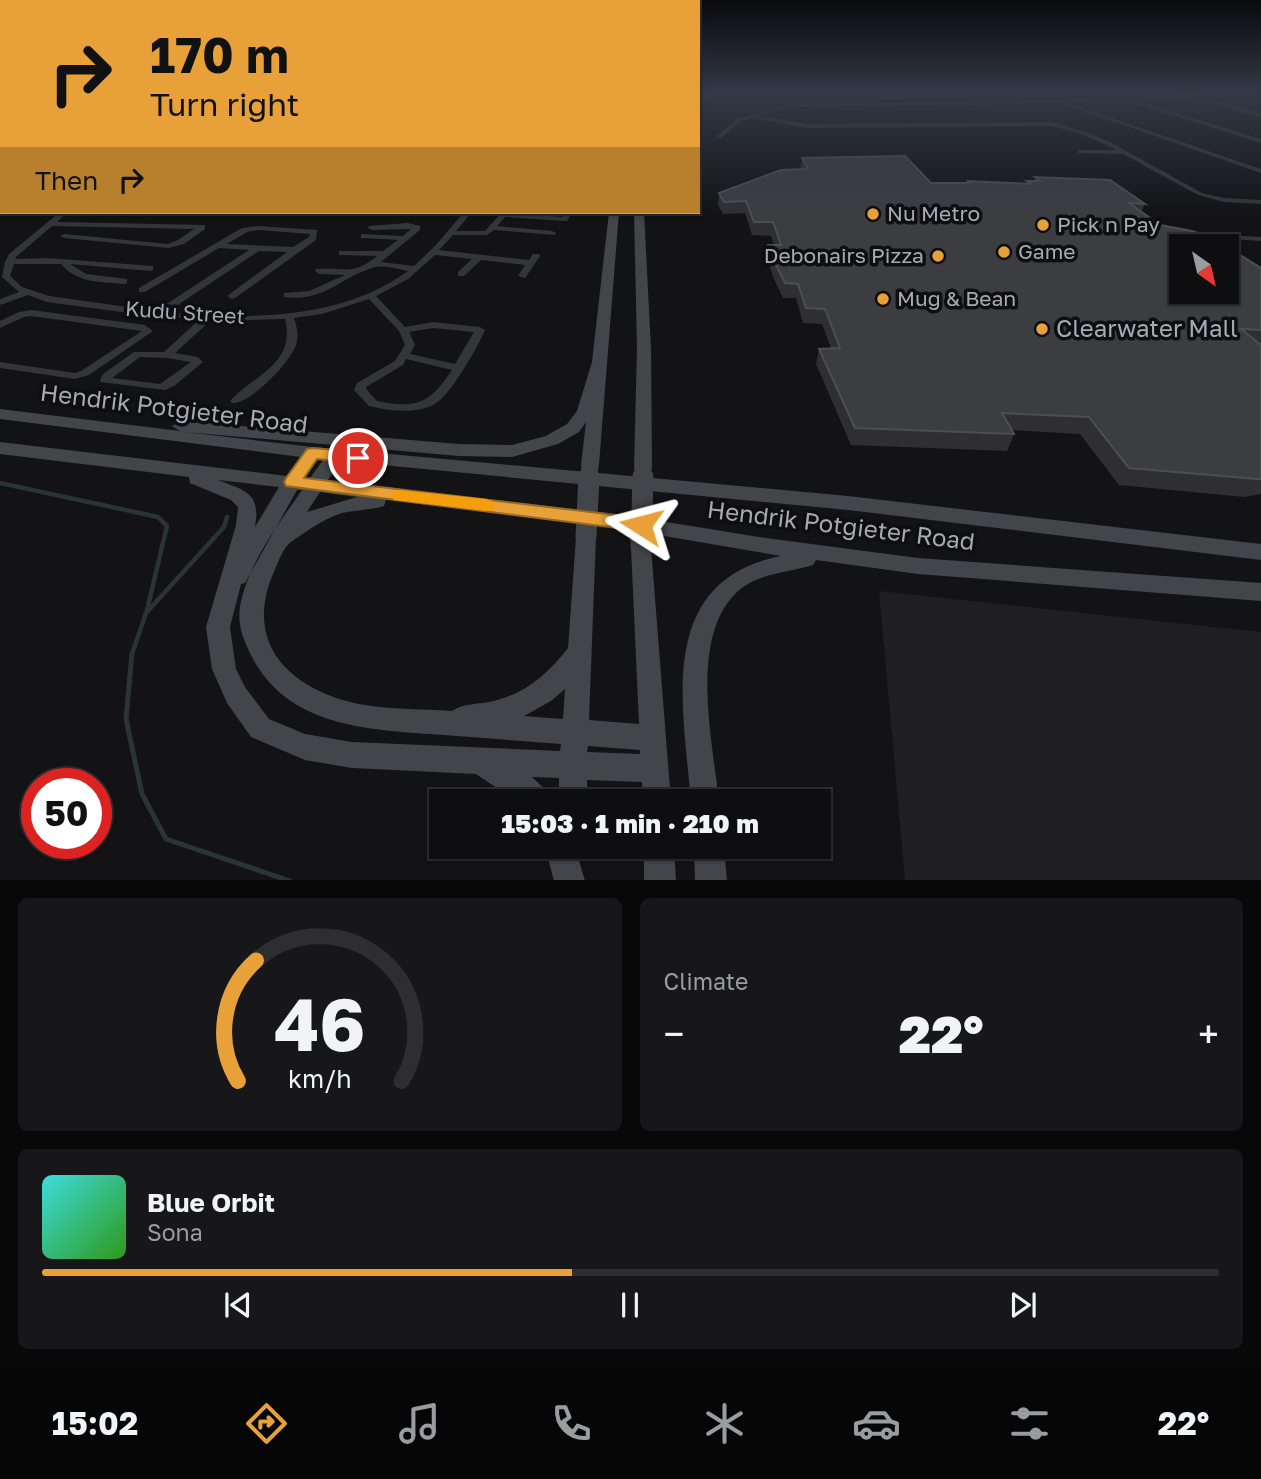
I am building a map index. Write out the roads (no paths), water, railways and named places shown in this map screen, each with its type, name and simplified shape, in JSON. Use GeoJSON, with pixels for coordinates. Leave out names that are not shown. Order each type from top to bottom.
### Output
{"type":"FeatureCollection","features":[{"type":"Feature","properties":{"kind":"main road"},"geometry":{"type":"LineString","coordinates":[[573,789],[590,465],[614,214]]}},
{"type":"Feature","properties":{"kind":"main road"},"geometry":{"type":"LineString","coordinates":[[639,214],[644,348],[641,547],[657,789]]}},
{"type":"Feature","properties":{"kind":"main road"},"geometry":{"type":"LineString","coordinates":[[21,417],[272,432],[479,451],[512,450],[552,440],[573,428],[586,411],[599,363]]}},
{"type":"Feature","properties":{"kind":"main road","name":"Hendrik Potgieter Road"},"geometry":{"type":"LineString","coordinates":[[0,414],[313,453],[848,503],[1261,552]]}},
{"type":"Feature","properties":{"kind":"main road","name":"Hendrik Potgieter Road"},"geometry":{"type":"LineString","coordinates":[[0,448],[617,521],[759,545],[918,566],[1261,592]]}},
{"type":"Feature","properties":{"kind":"main road"},"geometry":{"type":"LineString","coordinates":[[226,595],[273,520],[292,482],[313,453]]}},
{"type":"Feature","properties":{"kind":"main road"},"geometry":{"type":"LineString","coordinates":[[336,455],[292,518],[266,567],[255,596],[250,625],[273,672],[294,690],[325,706],[367,717],[654,738]]}},
{"type":"Feature","properties":{"kind":"main road"},"geometry":{"type":"LineString","coordinates":[[163,467],[222,487],[238,495],[248,506],[246,525],[218,627],[224,669],[236,695],[260,728],[305,747],[352,755],[656,769]]}},
{"type":"Feature","properties":{"kind":"main road"},"geometry":{"type":"LineString","coordinates":[[280,541],[323,510],[343,504],[422,498]]}},
{"type":"Feature","properties":{"kind":"main road"},"geometry":{"type":"LineString","coordinates":[[704,789],[697,703],[698,641],[704,618],[725,587],[760,566],[782,561],[811,558],[918,566]]}},
{"type":"Feature","properties":{"kind":"main road"},"geometry":{"type":"LineString","coordinates":[[431,722],[501,713],[524,706],[543,695],[562,678],[580,651]]}},
{"type":"Feature","properties":{"kind":"main road"},"geometry":{"type":"LineString","coordinates":[[477,760],[525,789]]}},
{"type":"Feature","properties":{"kind":"main road"},"geometry":{"type":"LineString","coordinates":[[564,859],[572,880]]}},
{"type":"Feature","properties":{"kind":"main road"},"geometry":{"type":"LineString","coordinates":[[572,880],[573,859]]}},
{"type":"Feature","properties":{"kind":"main road"},"geometry":{"type":"LineString","coordinates":[[659,859],[660,880]]}},
{"type":"Feature","properties":{"kind":"main road"},"geometry":{"type":"LineString","coordinates":[[710,859],[711,880]]}},
{"type":"Feature","properties":{"kind":"street"},"geometry":{"type":"LineString","coordinates":[[719,137],[723,133]]}},
{"type":"Feature","properties":{"kind":"street"},"geometry":{"type":"LineString","coordinates":[[1084,133],[1125,152],[1200,194],[1224,200],[1261,202]]}},
{"type":"Feature","properties":{"kind":"street"},"geometry":{"type":"LineString","coordinates":[[1151,133],[1261,171]]}},
{"type":"Feature","properties":{"kind":"street"},"geometry":{"type":"LineString","coordinates":[[1236,133],[1261,141]]}},
{"type":"Feature","properties":{"kind":"street"},"geometry":{"type":"LineString","coordinates":[[1079,152],[1125,152]]}},
{"type":"Feature","properties":{"kind":"street"},"geometry":{"type":"LineString","coordinates":[[26,293],[6,277],[7,259],[61,214]]}},
{"type":"Feature","properties":{"kind":"street","name":"Kudu Street"},"geometry":{"type":"LineString","coordinates":[[26,293],[47,299],[206,318],[289,316],[369,295],[415,270],[466,214]]}},
{"type":"Feature","properties":{"kind":"street"},"geometry":{"type":"LineString","coordinates":[[449,233],[479,234],[494,228],[505,214]]}},
{"type":"Feature","properties":{"kind":"street"},"geometry":{"type":"LineString","coordinates":[[536,214],[566,215]]}},
{"type":"Feature","properties":{"kind":"street"},"geometry":{"type":"LineString","coordinates":[[494,228],[550,236],[566,215]]}},
{"type":"Feature","properties":{"kind":"street"},"geometry":{"type":"LineString","coordinates":[[50,223],[202,227],[181,242],[168,246],[64,236]]}},
{"type":"Feature","properties":{"kind":"street"},"geometry":{"type":"LineString","coordinates":[[287,295],[297,296],[322,291],[357,274],[386,254],[417,227],[408,225],[372,228]]}},
{"type":"Feature","properties":{"kind":"street"},"geometry":{"type":"LineString","coordinates":[[142,290],[253,229],[314,232],[313,238],[232,296]]}},
{"type":"Feature","properties":{"kind":"street"},"geometry":{"type":"LineString","coordinates":[[364,236],[406,238]]}},
{"type":"Feature","properties":{"kind":"street"},"geometry":{"type":"LineString","coordinates":[[1239,237],[1261,239]]}},
{"type":"Feature","properties":{"kind":"street"},"geometry":{"type":"LineString","coordinates":[[218,246],[295,250]]}},
{"type":"Feature","properties":{"kind":"street"},"geometry":{"type":"LineString","coordinates":[[159,313],[257,248]]}},
{"type":"Feature","properties":{"kind":"street"},"geometry":{"type":"LineString","coordinates":[[431,252],[478,258],[533,260],[523,276]]}},
{"type":"Feature","properties":{"kind":"street"},"geometry":{"type":"LineString","coordinates":[[342,253],[386,254]]}},
{"type":"Feature","properties":{"kind":"street"},"geometry":{"type":"LineString","coordinates":[[461,274],[478,258]]}},
{"type":"Feature","properties":{"kind":"street"},"geometry":{"type":"LineString","coordinates":[[7,259],[150,268]]}},
{"type":"Feature","properties":{"kind":"street"},"geometry":{"type":"LineString","coordinates":[[64,261],[68,268],[85,277],[124,281]]}},
{"type":"Feature","properties":{"kind":"street"},"geometry":{"type":"LineString","coordinates":[[373,264],[415,270]]}},
{"type":"Feature","properties":{"kind":"street"},"geometry":{"type":"LineString","coordinates":[[319,271],[357,274]]}},
{"type":"Feature","properties":{"kind":"street"},"geometry":{"type":"LineString","coordinates":[[0,302],[26,293]]}},
{"type":"Feature","properties":{"kind":"street"},"geometry":{"type":"LineString","coordinates":[[369,295],[403,330],[410,345],[399,363],[361,386],[360,390],[373,404],[426,404],[436,398],[480,332],[478,328],[433,325],[403,330]]}},
{"type":"Feature","properties":{"kind":"street"},"geometry":{"type":"LineString","coordinates":[[65,317],[90,304]]}},
{"type":"Feature","properties":{"kind":"street"},"geometry":{"type":"LineString","coordinates":[[83,320],[107,307]]}},
{"type":"Feature","properties":{"kind":"street"},"geometry":{"type":"LineString","coordinates":[[0,325],[27,313],[145,328],[148,331],[85,373],[75,376],[0,365]]}},
{"type":"Feature","properties":{"kind":"street"},"geometry":{"type":"LineString","coordinates":[[236,401],[276,368],[289,353],[295,335],[289,316]]}},
{"type":"Feature","properties":{"kind":"street"},"geometry":{"type":"LineString","coordinates":[[167,355],[206,318]]}},
{"type":"Feature","properties":{"kind":"street"},"geometry":{"type":"LineString","coordinates":[[176,346],[193,350],[194,359],[198,362],[166,386],[156,388],[104,380],[138,354],[194,359]]}},
{"type":"Feature","properties":{"kind":"street"},"geometry":{"type":"LineString","coordinates":[[405,356],[457,368]]}},
{"type":"Feature","properties":{"kind":"waterway"},"geometry":{"type":"LineString","coordinates":[[0,483],[158,517],[167,526],[147,610]]}},
{"type":"Feature","properties":{"kind":"waterway"},"geometry":{"type":"LineString","coordinates":[[132,654],[146,613],[224,527],[227,517]]}},
{"type":"Feature","properties":{"kind":"waterway"},"geometry":{"type":"LineString","coordinates":[[132,653],[126,719],[142,794],[166,839],[287,880]]}},
{"type":"Feature","properties":{"kind":"place","name":"Nu Metro"},"geometry":{"type":"Point","coordinates":[873,214]}},
{"type":"Feature","properties":{"kind":"place","name":"Pick n Pay"},"geometry":{"type":"Point","coordinates":[1043,225]}},
{"type":"Feature","properties":{"kind":"place","name":"Game"},"geometry":{"type":"Point","coordinates":[1004,252]}},
{"type":"Feature","properties":{"kind":"place","name":"Debonairs Pizza"},"geometry":{"type":"Point","coordinates":[938,256]}},
{"type":"Feature","properties":{"kind":"place","name":"Mug & Bean"},"geometry":{"type":"Point","coordinates":[883,299]}},
{"type":"Feature","properties":{"kind":"place","name":"Clearwater Mall"},"geometry":{"type":"Point","coordinates":[1042,329]}}]}
